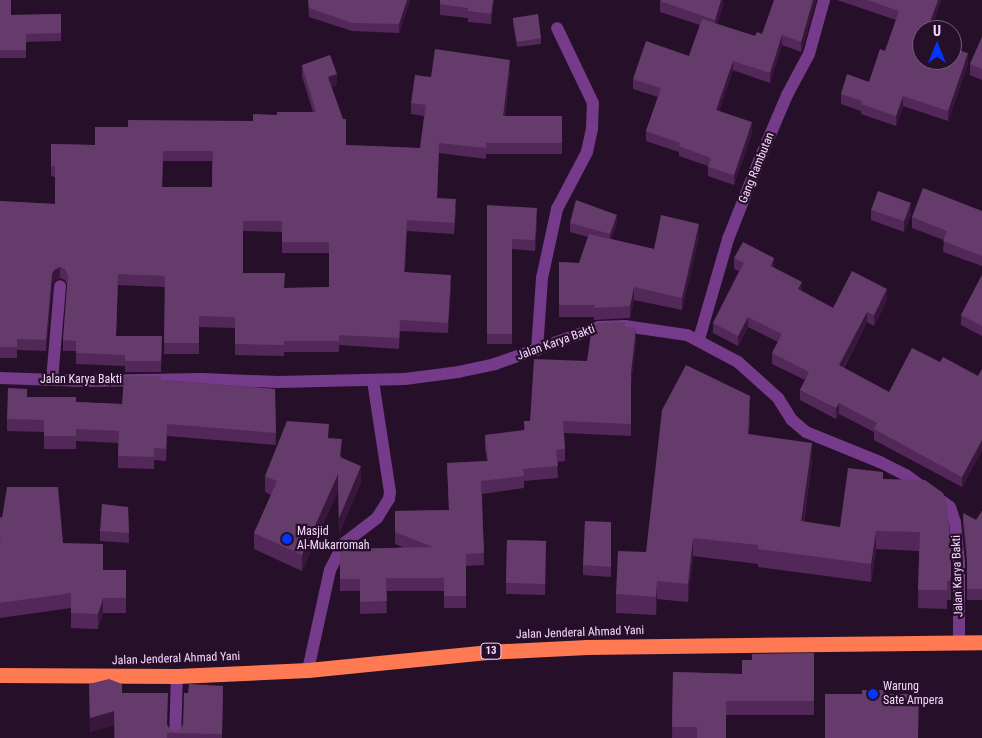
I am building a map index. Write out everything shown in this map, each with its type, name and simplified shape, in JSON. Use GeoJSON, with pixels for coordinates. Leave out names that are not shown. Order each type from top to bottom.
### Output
{"type":"FeatureCollection","features":[{"type":"Feature","properties":{"kind":"highway","name":"Jalan Jenderal Ahmad Yani"},"geometry":{"type":"LineString","coordinates":[[0,675],[178,676],[308,670],[487,652],[587,646],[982,642]]}},
{"type":"Feature","properties":{"kind":"street","name":"Gang Rambutan"},"geometry":{"type":"LineString","coordinates":[[699,339],[728,239],[787,95],[809,54],[824,0]]}},
{"type":"Feature","properties":{"kind":"street"},"geometry":{"type":"LineString","coordinates":[[537,350],[542,278],[557,209],[587,152],[592,129],[593,103],[557,28]]}},
{"type":"Feature","properties":{"kind":"street"},"geometry":{"type":"LineString","coordinates":[[52,380],[60,286]]}},
{"type":"Feature","properties":{"kind":"street","name":"Jalan Karya Bakti"},"geometry":{"type":"LineString","coordinates":[[0,378],[52,380],[373,381],[458,372],[495,364],[537,350],[577,333],[612,326],[663,330],[699,339],[738,362],[764,384],[778,398],[792,420],[806,432],[880,462],[906,475],[950,507],[955,522],[960,563],[959,642]]}},
{"type":"Feature","properties":{"kind":"street"},"geometry":{"type":"LineString","coordinates":[[308,670],[330,570],[343,544],[377,518],[387,505],[390,492],[373,381]]}},
{"type":"Feature","properties":{"kind":"street"},"geometry":{"type":"LineString","coordinates":[[175,738],[178,676]]}},
{"type":"Feature","properties":{"kind":"building"},"geometry":{"type":"Polygon","coordinates":[[[0,0],[11,0],[11,15],[61,14],[61,33],[26,34],[26,50],[0,50],[0,0]]]}},
{"type":"Feature","properties":{"kind":"building"},"geometry":{"type":"Polygon","coordinates":[[[308,0],[407,0],[399,24],[352,23],[309,8],[308,0]]]}},
{"type":"Feature","properties":{"kind":"building"},"geometry":{"type":"Polygon","coordinates":[[[440,0],[493,0],[491,14],[440,4],[440,0]]]}},
{"type":"Feature","properties":{"kind":"building"},"geometry":{"type":"Polygon","coordinates":[[[661,0],[721,0],[715,20],[661,0]]]}},
{"type":"Feature","properties":{"kind":"building"},"geometry":{"type":"Polygon","coordinates":[[[774,0],[813,0],[801,42],[782,35],[770,73],[733,61],[716,110],[752,122],[734,175],[708,167],[711,158],[679,146],[680,143],[646,131],[661,88],[633,79],[646,41],[689,56],[702,19],[755,36],[757,32],[762,34],[774,0]]]}},
{"type":"Feature","properties":{"kind":"building"},"geometry":{"type":"Polygon","coordinates":[[[867,0],[938,0],[931,20],[912,20],[912,70],[962,70],[962,51],[968,53],[948,111],[903,96],[896,116],[861,104],[862,101],[841,94],[847,74],[869,82],[880,49],[885,51],[899,11],[867,0]]]}},
{"type":"Feature","properties":{"kind":"building"},"geometry":{"type":"Polygon","coordinates":[[[538,14],[541,38],[517,42],[513,18],[538,14]]]}},
{"type":"Feature","properties":{"kind":"building"},"geometry":{"type":"Polygon","coordinates":[[[982,37],[982,69],[970,64],[982,37]]]}},
{"type":"Feature","properties":{"kind":"building"},"geometry":{"type":"Polygon","coordinates":[[[435,49],[510,60],[503,116],[562,116],[562,143],[486,143],[486,148],[439,143],[437,198],[456,199],[454,223],[407,220],[404,272],[451,275],[448,323],[400,320],[399,338],[339,335],[339,341],[284,341],[284,345],[235,344],[235,317],[199,316],[199,343],[164,343],[165,276],[118,274],[116,336],[162,336],[161,361],[125,361],[125,355],[76,353],[76,341],[63,340],[68,276],[65,269],[60,267],[54,270],[52,274],[46,340],[17,339],[17,347],[0,347],[0,201],[55,204],[55,166],[51,166],[51,144],[95,145],[95,127],[128,127],[128,120],[253,121],[253,114],[277,115],[277,112],[316,112],[302,65],[330,55],[337,74],[328,77],[343,119],[346,119],[346,145],[420,148],[426,105],[411,103],[415,75],[431,77],[435,49]],[[163,151],[162,187],[212,187],[213,151],[163,151]],[[243,221],[243,273],[285,273],[284,288],[329,287],[329,242],[282,242],[282,221],[243,221]]]}},
{"type":"Feature","properties":{"kind":"building"},"geometry":{"type":"Polygon","coordinates":[[[923,188],[982,211],[982,256],[943,241],[947,231],[912,217],[923,188]]]}},
{"type":"Feature","properties":{"kind":"building"},"geometry":{"type":"Polygon","coordinates":[[[878,191],[911,203],[904,221],[871,210],[878,191]]]}},
{"type":"Feature","properties":{"kind":"building"},"geometry":{"type":"Polygon","coordinates":[[[576,200],[617,215],[610,234],[570,223],[576,200]]]}},
{"type":"Feature","properties":{"kind":"building"},"geometry":{"type":"Polygon","coordinates":[[[487,205],[537,208],[535,240],[512,239],[512,334],[487,334],[487,205]]]}},
{"type":"Feature","properties":{"kind":"building"},"geometry":{"type":"Polygon","coordinates":[[[661,215],[699,224],[682,298],[634,287],[630,306],[594,308],[595,305],[559,305],[559,262],[579,263],[589,234],[654,249],[661,215]]]}},
{"type":"Feature","properties":{"kind":"building"},"geometry":{"type":"Polygon","coordinates":[[[743,242],[774,258],[771,266],[802,282],[798,289],[833,308],[852,271],[887,289],[874,315],[867,312],[839,365],[889,392],[912,348],[940,362],[943,357],[978,376],[982,369],[982,440],[962,477],[874,429],[877,423],[839,403],[836,408],[800,390],[809,372],[772,353],[782,334],[748,317],[738,336],[713,323],[744,263],[734,258],[743,242]]]}},
{"type":"Feature","properties":{"kind":"building"},"geometry":{"type":"Polygon","coordinates":[[[982,275],[982,326],[961,315],[982,275]]]}},
{"type":"Feature","properties":{"kind":"building"},"geometry":{"type":"Polygon","coordinates":[[[625,322],[625,327],[636,328],[631,372],[631,424],[563,421],[565,449],[556,450],[558,466],[523,469],[524,476],[481,481],[484,553],[466,554],[466,596],[444,596],[444,578],[386,578],[387,601],[360,602],[360,579],[340,579],[340,556],[343,549],[433,547],[395,532],[395,511],[449,510],[447,463],[488,461],[485,435],[525,430],[524,421],[530,421],[534,359],[587,361],[592,326],[601,323],[625,322]]]}},
{"type":"Feature","properties":{"kind":"building"},"geometry":{"type":"Polygon","coordinates":[[[686,365],[750,396],[748,434],[812,443],[801,521],[840,527],[848,468],[883,472],[883,479],[925,480],[943,493],[947,505],[951,545],[951,581],[947,581],[947,590],[918,590],[920,532],[876,531],[871,564],[758,549],[758,545],[693,538],[688,584],[657,581],[656,597],[616,594],[618,551],[646,552],[662,410],[686,365]]]}},
{"type":"Feature","properties":{"kind":"building"},"geometry":{"type":"Polygon","coordinates":[[[124,376],[161,376],[161,380],[275,389],[276,433],[167,424],[166,449],[154,448],[154,457],[118,456],[119,431],[76,429],[76,436],[44,436],[44,420],[7,419],[8,388],[27,389],[27,397],[76,397],[76,402],[122,404],[124,376]]]}},
{"type":"Feature","properties":{"kind":"building"},"geometry":{"type":"Polygon","coordinates":[[[287,421],[329,424],[328,438],[342,439],[340,457],[361,466],[339,518],[338,474],[302,555],[254,533],[277,481],[265,476],[287,421]]]}},
{"type":"Feature","properties":{"kind":"building"},"geometry":{"type":"Polygon","coordinates":[[[7,487],[58,487],[63,543],[103,544],[103,570],[126,570],[126,598],[103,598],[98,614],[71,613],[71,593],[0,603],[0,517],[2,518],[7,487]]]}},
{"type":"Feature","properties":{"kind":"building"},"geometry":{"type":"Polygon","coordinates":[[[102,504],[128,507],[129,533],[100,531],[102,504]]]}},
{"type":"Feature","properties":{"kind":"building"},"geometry":{"type":"Polygon","coordinates":[[[982,511],[982,589],[967,589],[967,552],[963,513],[976,520],[982,511]]]}},
{"type":"Feature","properties":{"kind":"building"},"geometry":{"type":"Polygon","coordinates":[[[585,521],[611,522],[611,567],[583,565],[585,521]]]}},
{"type":"Feature","properties":{"kind":"building"},"geometry":{"type":"Polygon","coordinates":[[[507,540],[546,541],[545,584],[506,583],[507,540]]]}},
{"type":"Feature","properties":{"kind":"building"},"geometry":{"type":"Polygon","coordinates":[[[814,653],[814,701],[726,701],[726,738],[697,738],[697,727],[672,727],[673,672],[742,674],[742,660],[752,660],[752,654],[814,653]]]}},
{"type":"Feature","properties":{"kind":"building"},"geometry":{"type":"Polygon","coordinates":[[[109,679],[122,684],[122,693],[168,693],[167,724],[170,730],[175,732],[179,731],[183,725],[184,693],[188,693],[189,684],[223,686],[222,734],[167,733],[167,738],[115,738],[114,711],[90,718],[89,684],[109,679]]]}},
{"type":"Feature","properties":{"kind":"building"},"geometry":{"type":"Polygon","coordinates":[[[862,690],[885,690],[885,694],[919,694],[918,738],[825,738],[825,694],[862,694],[862,690]]]}},
{"type":"Feature","properties":{"kind":"place","name":"Masjid Al-Mukarromah"},"geometry":{"type":"Point","coordinates":[287,539]}},
{"type":"Feature","properties":{"kind":"place","name":"Warung Sate Ampera"},"geometry":{"type":"Point","coordinates":[873,694]}}]}
